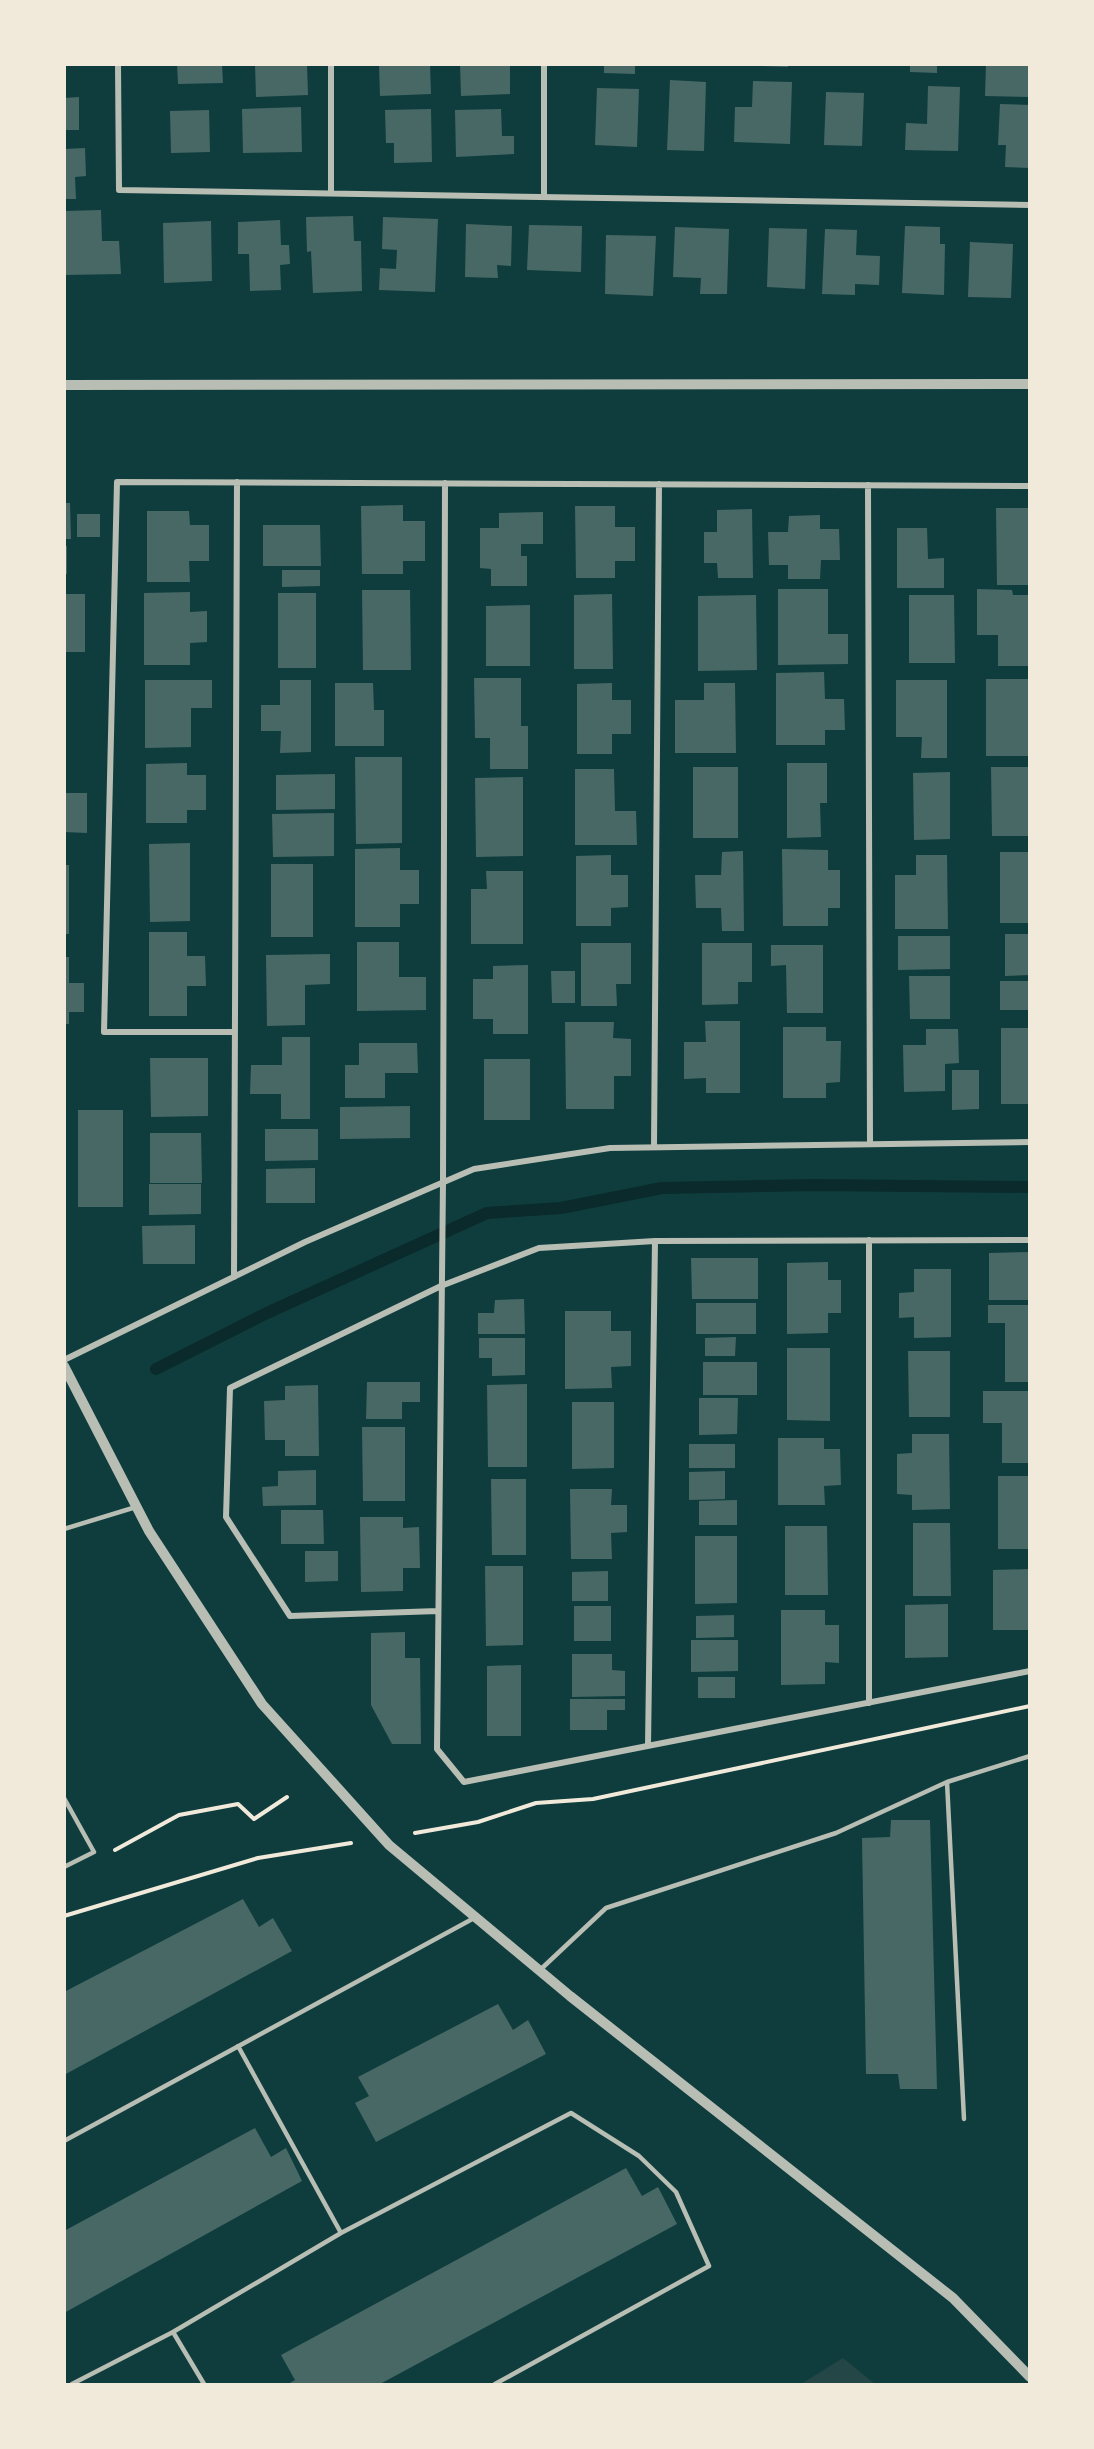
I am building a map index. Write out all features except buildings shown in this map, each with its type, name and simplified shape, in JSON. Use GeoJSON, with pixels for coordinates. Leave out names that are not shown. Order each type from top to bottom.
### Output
{"type":"FeatureCollection","features":[{"type":"Feature","properties":{"kind":"street"},"geometry":{"type":"LineString","coordinates":[[118,64],[119,190],[1029,205]]}},
{"type":"Feature","properties":{"kind":"street"},"geometry":{"type":"LineString","coordinates":[[331,64],[331,193]]}},
{"type":"Feature","properties":{"kind":"street"},"geometry":{"type":"LineString","coordinates":[[543,64],[544,197]]}},
{"type":"Feature","properties":{"kind":"street"},"geometry":{"type":"LineString","coordinates":[[64,385],[1029,384]]}},
{"type":"Feature","properties":{"kind":"street"},"geometry":{"type":"LineString","coordinates":[[235,1032],[104,1032],[117,482],[1029,486]]}},
{"type":"Feature","properties":{"kind":"street"},"geometry":{"type":"LineString","coordinates":[[234,1277],[237,482]]}},
{"type":"Feature","properties":{"kind":"street"},"geometry":{"type":"LineString","coordinates":[[445,483],[443,1182],[437,1749],[464,1782],[1029,1671]]}},
{"type":"Feature","properties":{"kind":"street"},"geometry":{"type":"LineString","coordinates":[[654,1147],[659,484]]}},
{"type":"Feature","properties":{"kind":"street"},"geometry":{"type":"LineString","coordinates":[[868,485],[870,1144]]}},
{"type":"Feature","properties":{"kind":"street"},"geometry":{"type":"LineString","coordinates":[[64,1359],[305,1242],[474,1169],[610,1148],[1029,1142]]}},
{"type":"Feature","properties":{"kind":"street"},"geometry":{"type":"LineString","coordinates":[[648,1746],[655,1240]]}},
{"type":"Feature","properties":{"kind":"street"},"geometry":{"type":"LineString","coordinates":[[438,1611],[290,1616],[226,1517],[230,1388],[441,1286],[539,1248],[655,1240],[1029,1240]]}},
{"type":"Feature","properties":{"kind":"street"},"geometry":{"type":"LineString","coordinates":[[868,1240],[869,1702]]}},
{"type":"Feature","properties":{"kind":"street"},"geometry":{"type":"LineString","coordinates":[[64,1366],[149,1531],[261,1704],[389,1845],[570,1996],[953,2298],[1029,2377]]}},
{"type":"Feature","properties":{"kind":"lane"},"geometry":{"type":"LineString","coordinates":[[64,1529],[136,1507]]}},
{"type":"Feature","properties":{"kind":"lane"},"geometry":{"type":"LineString","coordinates":[[540,1970],[606,1908],[836,1833],[947,1782],[1029,1756]]}},
{"type":"Feature","properties":{"kind":"lane"},"geometry":{"type":"LineString","coordinates":[[947,1782],[964,2119]]}},
{"type":"Feature","properties":{"kind":"lane"},"geometry":{"type":"LineString","coordinates":[[64,1798],[94,1852],[64,1867]]}},
{"type":"Feature","properties":{"kind":"lane"},"geometry":{"type":"LineString","coordinates":[[64,2141],[476,1916]]}},
{"type":"Feature","properties":{"kind":"lane"},"geometry":{"type":"LineString","coordinates":[[238,2046],[341,2233]]}},
{"type":"Feature","properties":{"kind":"lane"},"geometry":{"type":"LineString","coordinates":[[72,2385],[173,2332],[341,2233],[571,2113],[639,2156],[676,2192],[709,2266],[495,2385]]}},
{"type":"Feature","properties":{"kind":"lane"},"geometry":{"type":"LineString","coordinates":[[173,2332],[204,2385]]}},
{"type":"Feature","properties":{"kind":"path"},"geometry":{"type":"LineString","coordinates":[[478,1822],[536,1803],[593,1799],[1029,1706]]}},
{"type":"Feature","properties":{"kind":"path"},"geometry":{"type":"LineString","coordinates":[[94,1852],[112,1852],[179,1815],[238,1804],[254,1819],[287,1797]]}},
{"type":"Feature","properties":{"kind":"path"},"geometry":{"type":"LineString","coordinates":[[64,1916],[258,1858]]}},
{"type":"Feature","properties":{"kind":"shaded area"},"geometry":{"type":"Polygon","coordinates":[[[843,2358],[875,2384],[801,2384],[843,2358]]]}},
{"type":"Feature","properties":{"kind":"waterway"},"geometry":{"type":"LineString","coordinates":[[156,1369],[267,1313],[487,1213],[561,1208],[662,1188],[813,1185],[1030,1187]]}}]}
